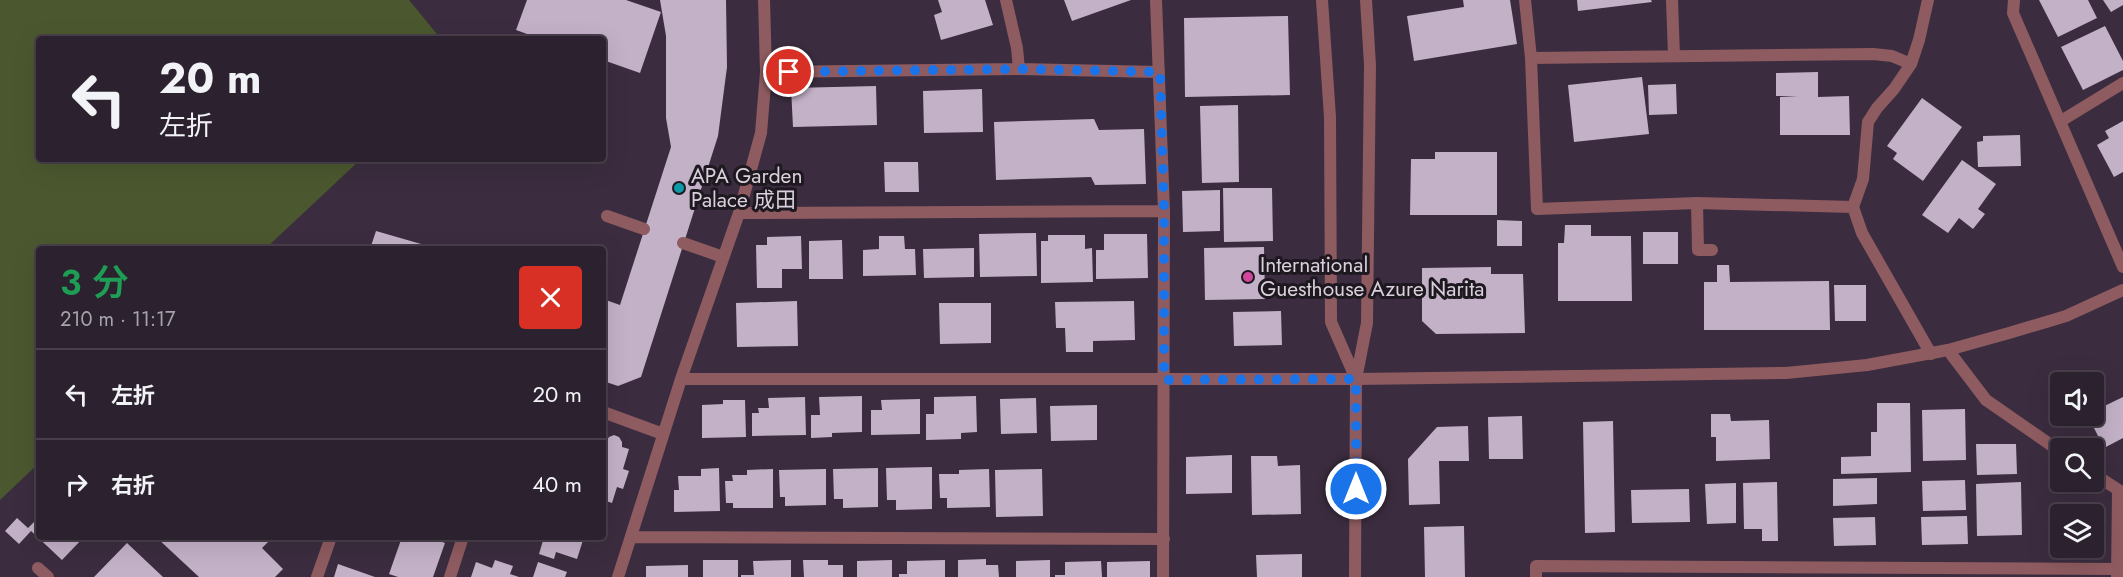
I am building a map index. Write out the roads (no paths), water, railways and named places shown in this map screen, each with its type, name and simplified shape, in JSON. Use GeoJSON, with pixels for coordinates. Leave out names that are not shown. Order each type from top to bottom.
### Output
{"type":"FeatureCollection","features":[{"type":"Feature","properties":{"kind":"street"},"geometry":{"type":"LineString","coordinates":[[618,577],[681,379],[739,213],[761,133],[766,72],[765,0]]}},
{"type":"Feature","properties":{"kind":"street"},"geometry":{"type":"LineString","coordinates":[[1006,0],[1017,48],[1018,69]]}},
{"type":"Feature","properties":{"kind":"street"},"geometry":{"type":"LineString","coordinates":[[1156,0],[1164,211],[1164,577]]}},
{"type":"Feature","properties":{"kind":"street"},"geometry":{"type":"LineString","coordinates":[[1322,0],[1330,117],[1331,322],[1356,379]]}},
{"type":"Feature","properties":{"kind":"street"},"geometry":{"type":"LineString","coordinates":[[1355,577],[1356,379],[1367,323],[1371,65],[1366,0]]}},
{"type":"Feature","properties":{"kind":"street"},"geometry":{"type":"LineString","coordinates":[[1525,0],[1531,58],[1537,209],[1697,203],[1853,207]]}},
{"type":"Feature","properties":{"kind":"street"},"geometry":{"type":"LineString","coordinates":[[1672,0],[1674,56]]}},
{"type":"Feature","properties":{"kind":"street"},"geometry":{"type":"LineString","coordinates":[[1928,0],[1911,64],[1868,122],[1863,179],[1853,207],[1862,232],[1931,354]]}},
{"type":"Feature","properties":{"kind":"street"},"geometry":{"type":"LineString","coordinates":[[2014,0],[2013,13],[2123,267]]}},
{"type":"Feature","properties":{"kind":"street"},"geometry":{"type":"LineString","coordinates":[[1531,58],[1873,54],[1892,56],[1911,64]]}},
{"type":"Feature","properties":{"kind":"street"},"geometry":{"type":"LineString","coordinates":[[766,72],[1018,69],[1160,72]]}},
{"type":"Feature","properties":{"kind":"street"},"geometry":{"type":"LineString","coordinates":[[2061,121],[2123,83]]}},
{"type":"Feature","properties":{"kind":"street"},"geometry":{"type":"LineString","coordinates":[[1697,203],[1698,250],[1712,250]]}},
{"type":"Feature","properties":{"kind":"street"},"geometry":{"type":"LineString","coordinates":[[739,213],[1164,211]]}},
{"type":"Feature","properties":{"kind":"street"},"geometry":{"type":"LineString","coordinates":[[607,216],[644,229]]}},
{"type":"Feature","properties":{"kind":"street"},"geometry":{"type":"LineString","coordinates":[[683,243],[723,257]]}},
{"type":"Feature","properties":{"kind":"street"},"geometry":{"type":"LineString","coordinates":[[681,379],[1356,379],[1786,373],[1867,365],[1948,350],[2066,316],[2123,290]]}},
{"type":"Feature","properties":{"kind":"street"},"geometry":{"type":"LineString","coordinates":[[1948,350],[1986,400],[2050,444]]}},
{"type":"Feature","properties":{"kind":"street"},"geometry":{"type":"LineString","coordinates":[[606,413],[663,434]]}},
{"type":"Feature","properties":{"kind":"street"},"geometry":{"type":"LineString","coordinates":[[1536,577],[1536,566],[2117,573],[2121,492],[2104,481]]}},
{"type":"Feature","properties":{"kind":"street"},"geometry":{"type":"LineString","coordinates":[[632,537],[1164,539]]}},
{"type":"Feature","properties":{"kind":"street"},"geometry":{"type":"LineString","coordinates":[[317,577],[330,540]]}},
{"type":"Feature","properties":{"kind":"street"},"geometry":{"type":"LineString","coordinates":[[450,577],[462,540]]}},
{"type":"Feature","properties":{"kind":"street"},"geometry":{"type":"LineString","coordinates":[[38,568],[48,577]]}},
{"type":"Feature","properties":{"kind":"place","name":"APA Garden Palace 成田"},"geometry":{"type":"Point","coordinates":[679,188]}},
{"type":"Feature","properties":{"kind":"place","name":"International Guesthouse Azure Narita"},"geometry":{"type":"Point","coordinates":[1248,277]}}]}
